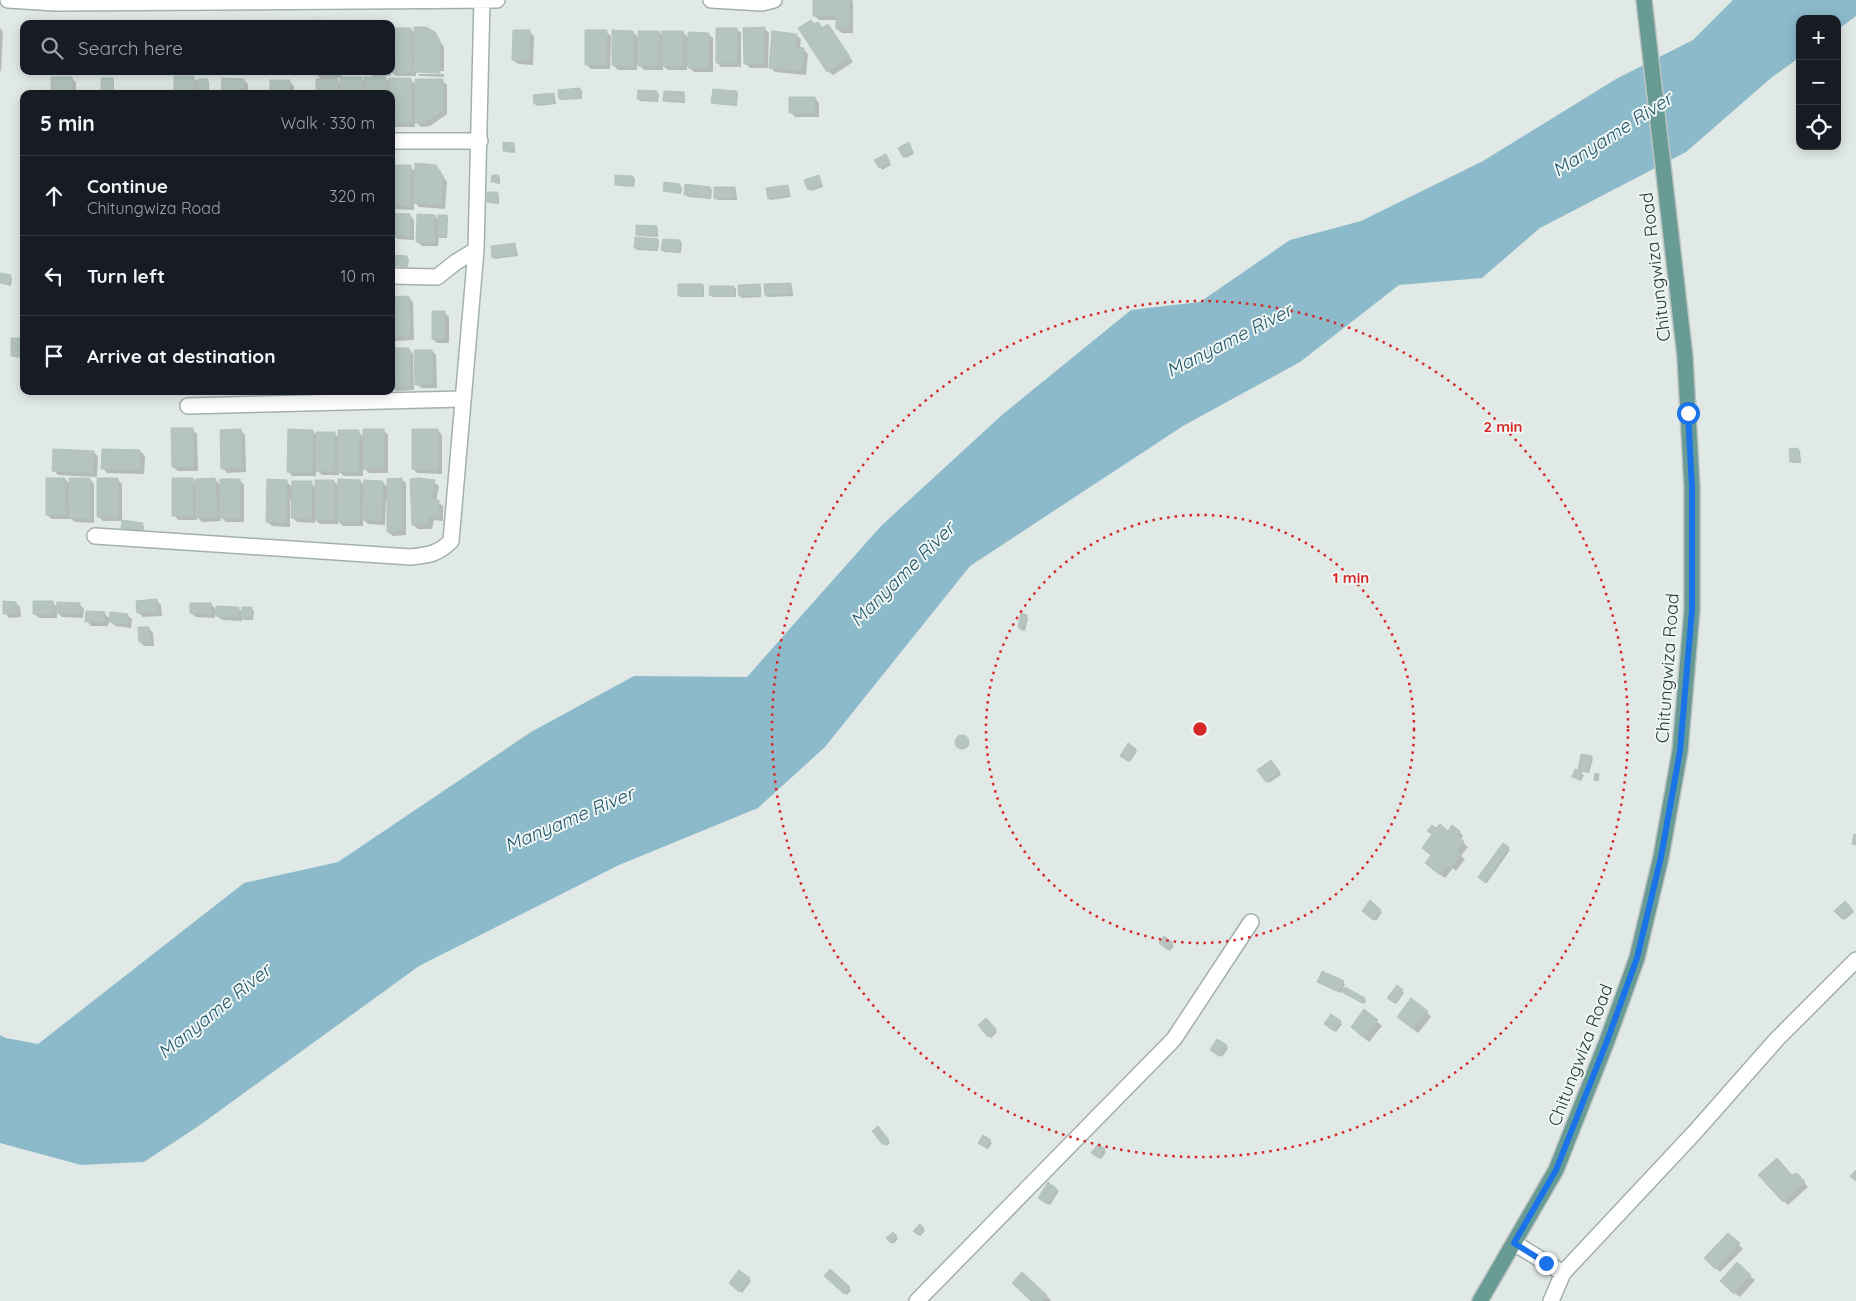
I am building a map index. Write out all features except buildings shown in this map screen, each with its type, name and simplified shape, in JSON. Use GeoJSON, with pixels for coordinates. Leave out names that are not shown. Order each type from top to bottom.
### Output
{"type":"FeatureCollection","features":[{"type":"Feature","properties":{"kind":"main road","name":"Chitungwiza Road"},"geometry":{"type":"LineString","coordinates":[[1480,1301],[1556,1170],[1637,958],[1661,857],[1680,751],[1692,610],[1692,487],[1685,357],[1644,0]]}},
{"type":"Feature","properties":{"kind":"street"},"geometry":{"type":"LineString","coordinates":[[8,0],[56,3],[497,0]]}},
{"type":"Feature","properties":{"kind":"street"},"geometry":{"type":"LineString","coordinates":[[95,536],[411,557],[426,556],[440,551],[451,540],[476,250],[482,0]]}},
{"type":"Feature","properties":{"kind":"street"},"geometry":{"type":"LineString","coordinates":[[710,0],[762,3],[774,0]]}},
{"type":"Feature","properties":{"kind":"street"},"geometry":{"type":"LineString","coordinates":[[395,141],[480,141]]}},
{"type":"Feature","properties":{"kind":"street"},"geometry":{"type":"LineString","coordinates":[[395,276],[437,277],[456,262],[476,250]]}},
{"type":"Feature","properties":{"kind":"street"},"geometry":{"type":"LineString","coordinates":[[188,406],[462,400]]}},
{"type":"Feature","properties":{"kind":"street"},"geometry":{"type":"LineString","coordinates":[[916,1301],[1174,1039],[1251,922]]}},
{"type":"Feature","properties":{"kind":"street"},"geometry":{"type":"LineString","coordinates":[[1551,1301],[1563,1272],[1695,1132],[1777,1039],[1856,960]]}},
{"type":"Feature","properties":{"kind":"street"},"geometry":{"type":"LineString","coordinates":[[1514,1243],[1563,1272]]}},
{"type":"Feature","properties":{"kind":"water","name":"Manyame River"},"geometry":{"type":"Polygon","coordinates":[[[1733,0],[1856,0],[1856,16],[1841,27],[1841,15],[1796,15],[1796,60],[1771,78],[1686,152],[1540,228],[1482,278],[1399,285],[1300,362],[1183,426],[970,566],[825,747],[758,808],[619,865],[419,966],[200,1125],[144,1162],[81,1165],[0,1143],[0,1035],[6,1038],[38,1044],[244,883],[338,862],[531,732],[634,676],[747,677],[881,526],[1002,415],[1131,310],[1200,302],[1290,240],[1361,221],[1483,161],[1616,79],[1693,40],[1733,0]]]}},
{"type":"Feature","properties":{"kind":"route"},"geometry":{"type":"LineString","coordinates":[[1546,1263],[1514,1243],[1556,1170],[1607,1041],[1637,958],[1661,857],[1680,751],[1692,610],[1692,487],[1688,413]]}}]}
